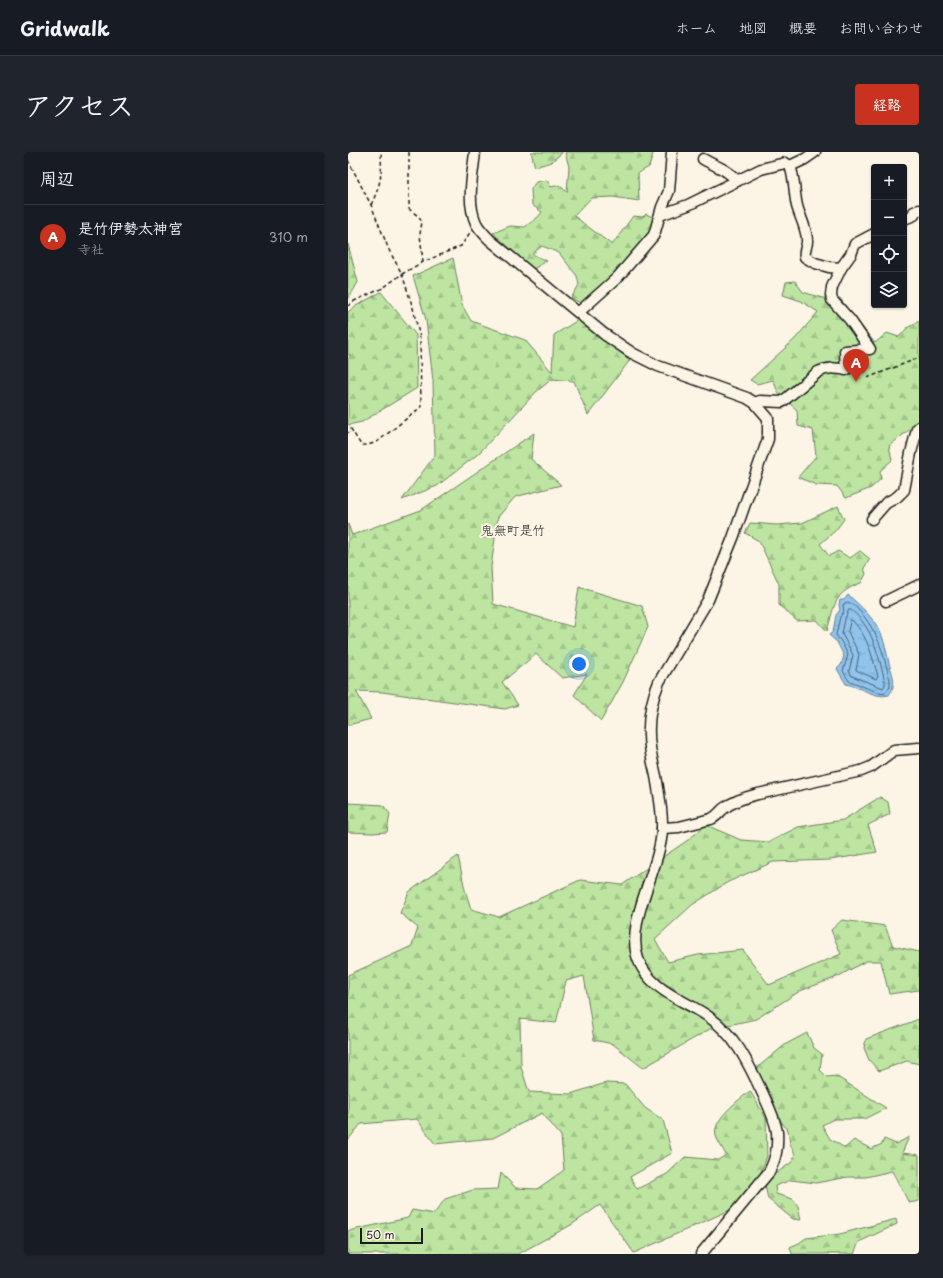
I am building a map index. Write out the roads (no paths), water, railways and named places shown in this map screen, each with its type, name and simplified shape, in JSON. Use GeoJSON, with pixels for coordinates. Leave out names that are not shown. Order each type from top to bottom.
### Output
{"type":"FeatureCollection","features":[{"type":"Feature","properties":{"kind":"street"},"geometry":{"type":"LineString","coordinates":[[475,152],[471,195],[472,202],[477,224],[490,240],[604,334],[632,353],[658,366],[732,392],[754,403],[768,418],[768,439],[733,538],[708,600],[654,693],[650,711],[648,735],[656,776],[662,828],[660,846],[638,921],[635,938],[638,958],[643,970],[654,984],[709,1017],[734,1041],[744,1055],[764,1096],[773,1117],[777,1132],[775,1159],[769,1172],[700,1254]]}},
{"type":"Feature","properties":{"kind":"street"},"geometry":{"type":"LineString","coordinates":[[579,312],[617,278],[654,235],[668,191],[672,152]]}},
{"type":"Feature","properties":{"kind":"street"},"geometry":{"type":"LineString","coordinates":[[790,166],[805,159],[815,152]]}},
{"type":"Feature","properties":{"kind":"street"},"geometry":{"type":"LineString","coordinates":[[703,159],[726,171],[737,181]]}},
{"type":"Feature","properties":{"kind":"street"},"geometry":{"type":"LineString","coordinates":[[660,215],[688,204],[761,169],[785,163],[790,166],[793,173],[797,206],[804,224],[808,241],[804,253],[805,257],[815,263],[829,267],[841,268]]}},
{"type":"Feature","properties":{"kind":"street"},"geometry":{"type":"LineString","coordinates":[[907,218],[914,215],[914,212],[919,210]]}},
{"type":"Feature","properties":{"kind":"street"},"geometry":{"type":"LineString","coordinates":[[754,403],[760,401],[782,402],[824,369],[832,368],[846,370],[845,351],[870,348],[850,320],[832,300],[831,295],[832,287],[855,244],[871,236]]}},
{"type":"Feature","properties":{"kind":"street"},"geometry":{"type":"LineString","coordinates":[[872,519],[886,503],[897,497],[904,490],[911,453],[919,427]]}},
{"type":"Feature","properties":{"kind":"street"},"geometry":{"type":"LineString","coordinates":[[886,601],[919,585]]}},
{"type":"Feature","properties":{"kind":"street"},"geometry":{"type":"LineString","coordinates":[[662,828],[679,827],[711,819],[723,809],[742,799],[758,794],[862,771],[871,767],[894,750],[919,748]]}},
{"type":"Feature","properties":{"kind":"water"},"geometry":{"type":"Polygon","coordinates":[[[848,595],[872,618],[882,636],[894,679],[893,687],[889,695],[884,696],[873,694],[846,684],[837,669],[841,665],[844,656],[837,642],[829,635],[833,632],[836,615],[840,610],[840,600],[844,600],[848,595]]]}},
{"type":"Feature","properties":{"kind":"place","name":"是竹伊勢太神宮"},"geometry":{"type":"Point","coordinates":[856,382]}},
{"type":"Feature","properties":{"kind":"district","name":"鬼無町是竹"},"geometry":{"type":"Point","coordinates":[513,529]}}]}
